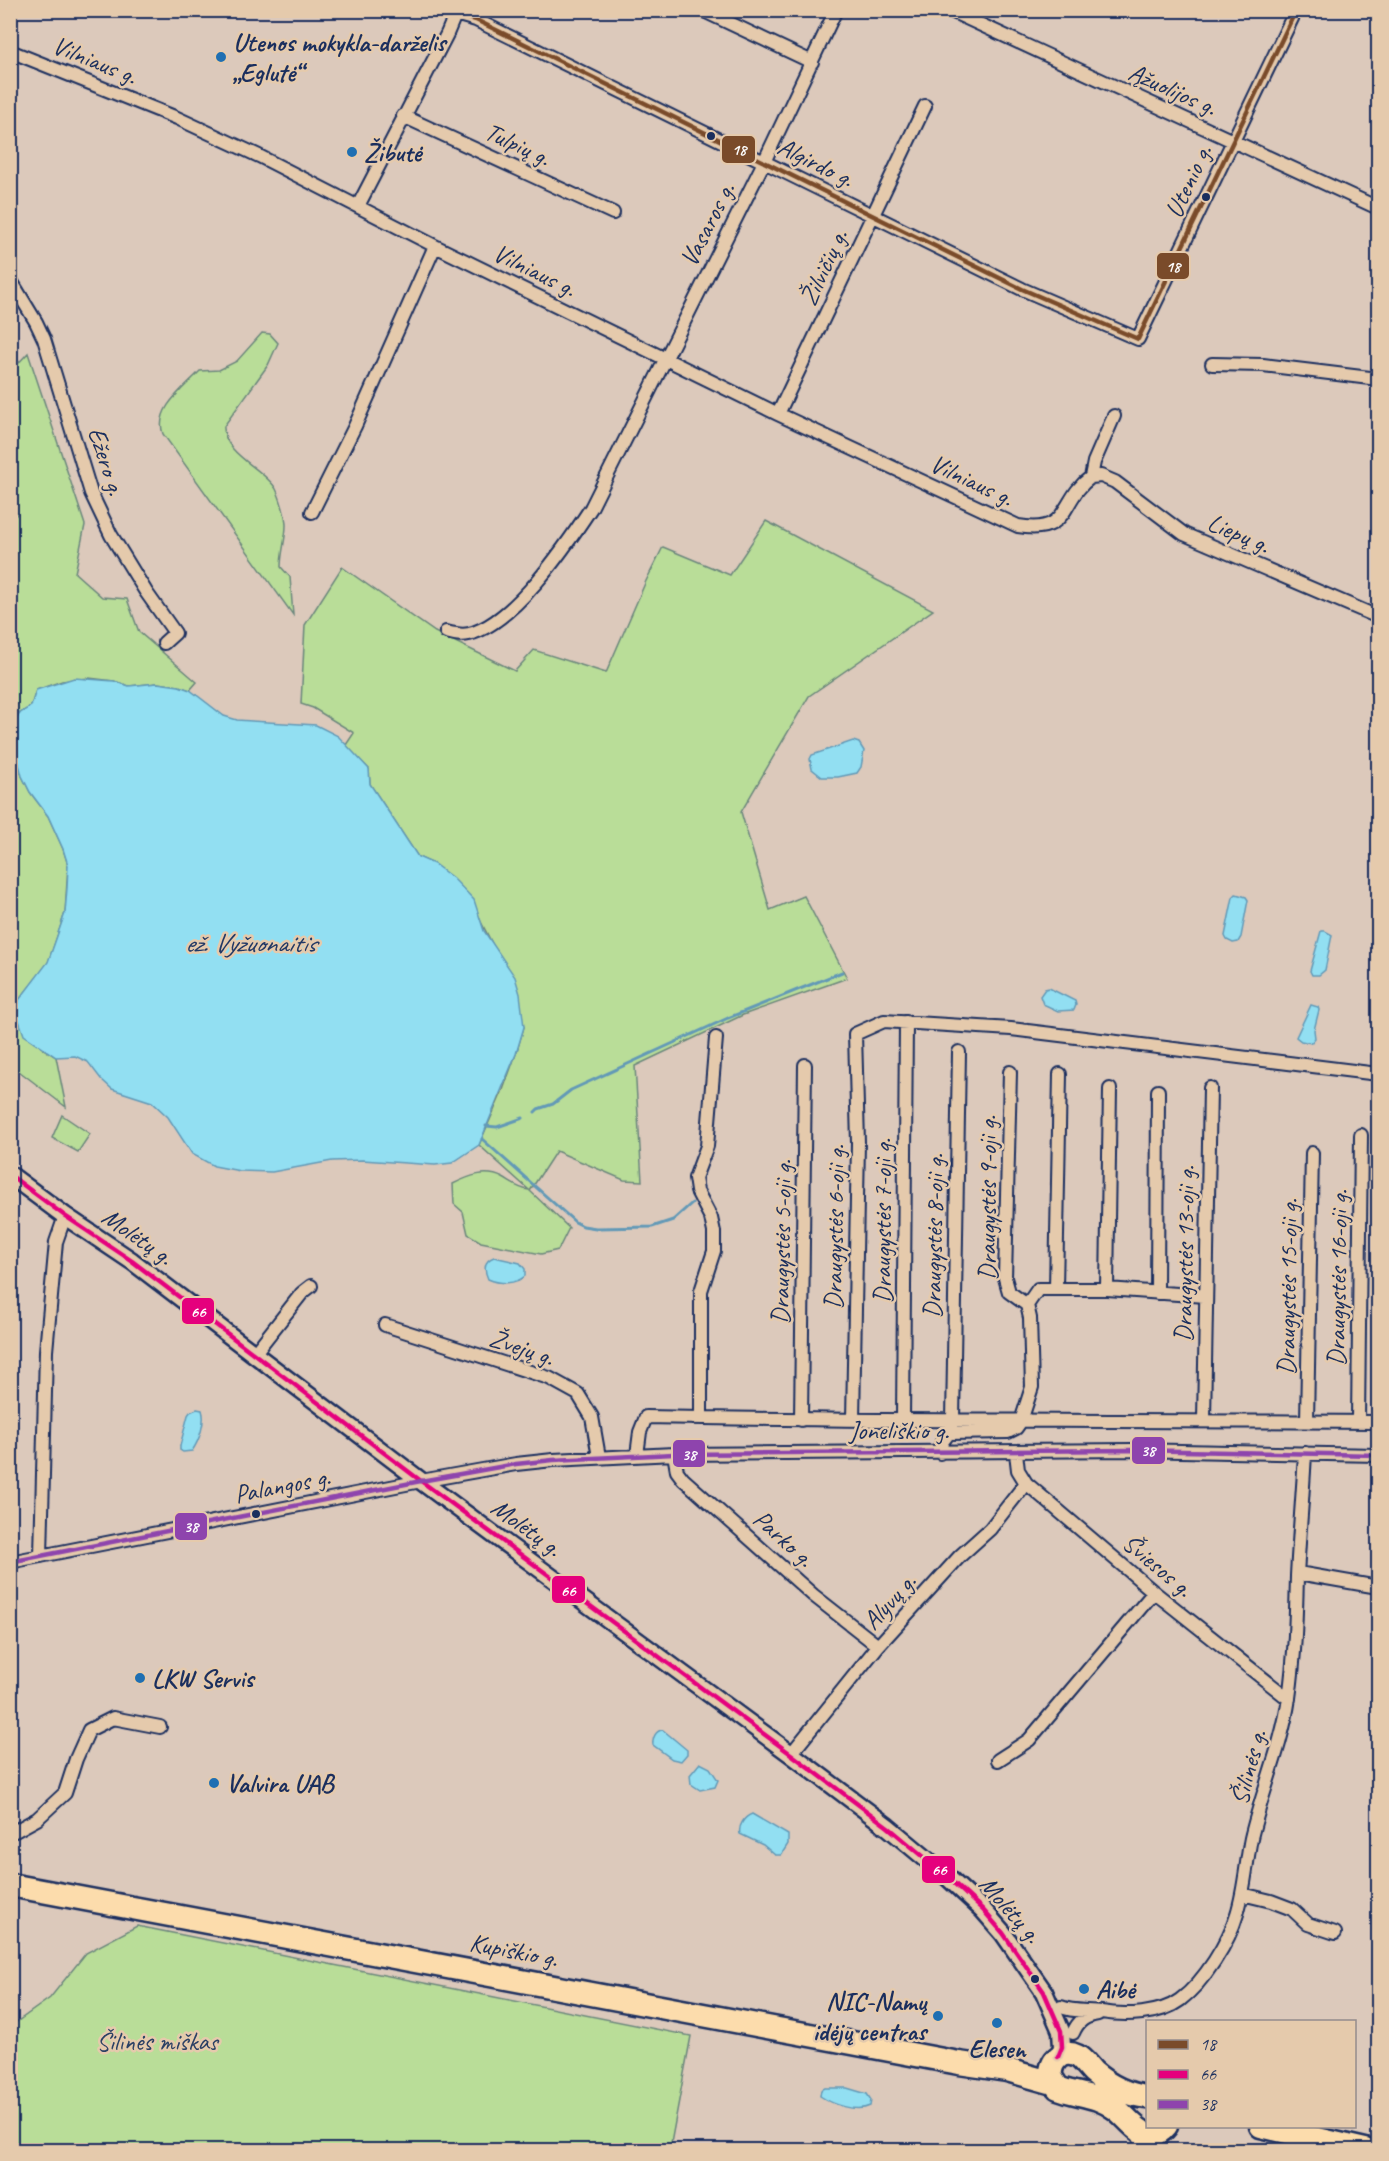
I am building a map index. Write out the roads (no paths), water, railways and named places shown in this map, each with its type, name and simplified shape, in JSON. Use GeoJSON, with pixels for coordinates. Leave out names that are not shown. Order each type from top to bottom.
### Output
{"type":"FeatureCollection","features":[{"type":"Feature","properties":{"kind":"highway","name":"Kupiškio g."},"geometry":{"type":"LineString","coordinates":[[10,1885],[900,2052],[1007,2070],[1042,2078],[1065,2090],[1104,2101],[1122,2113],[1137,2128]]}},
{"type":"Feature","properties":{"kind":"highway"},"geometry":{"type":"LineString","coordinates":[[1053,2083],[1050,2071],[1057,2058],[1070,2054],[1082,2060],[1114,2087],[1133,2095],[1146,2097]]}},
{"type":"Feature","properties":{"kind":"highway","name":"Kupiškio g."},"geometry":{"type":"LineString","coordinates":[[1007,2070],[1043,2064],[1057,2058]]}},
{"type":"Feature","properties":{"kind":"highway"},"geometry":{"type":"LineString","coordinates":[[1137,2128],[1150,2134],[1164,2132]]}},
{"type":"Feature","properties":{"kind":"highway"},"geometry":{"type":"LineString","coordinates":[[1265,2128],[1365,2151]]}},
{"type":"Feature","properties":{"kind":"street","name":"Algirdo g."},"geometry":{"type":"LineString","coordinates":[[441,10],[456,12],[476,20],[1022,289],[1138,339]]}},
{"type":"Feature","properties":{"kind":"street"},"geometry":{"type":"LineString","coordinates":[[702,10],[812,62]]}},
{"type":"Feature","properties":{"kind":"street","name":"Vasaros g."},"geometry":{"type":"LineString","coordinates":[[446,632],[458,635],[470,634],[499,619],[510,610],[567,545],[591,508],[764,162],[836,10]]}},
{"type":"Feature","properties":{"kind":"street","name":"Ąžuolijos g."},"geometry":{"type":"LineString","coordinates":[[949,10],[1378,208]]}},
{"type":"Feature","properties":{"kind":"street","name":"Utenio g."},"geometry":{"type":"LineString","coordinates":[[1138,339],[1296,10]]}},
{"type":"Feature","properties":{"kind":"street"},"geometry":{"type":"LineString","coordinates":[[358,206],[447,34],[456,12]]}},
{"type":"Feature","properties":{"kind":"street","name":"Vilniaus g."},"geometry":{"type":"LineString","coordinates":[[10,51],[177,118],[665,359],[1007,522],[1018,526],[1040,528],[1057,521],[1084,482],[1091,477]]}},
{"type":"Feature","properties":{"kind":"street","name":"Žilvičių g."},"geometry":{"type":"LineString","coordinates":[[778,414],[925,106]]}},
{"type":"Feature","properties":{"kind":"street","name":"Tulpių g."},"geometry":{"type":"LineString","coordinates":[[403,116],[613,213]]}},
{"type":"Feature","properties":{"kind":"street"},"geometry":{"type":"LineString","coordinates":[[312,512],[351,434],[435,246]]}},
{"type":"Feature","properties":{"kind":"street","name":"Ežero g."},"geometry":{"type":"LineString","coordinates":[[10,279],[44,339],[91,493],[111,535],[146,592],[175,633],[164,643]]}},
{"type":"Feature","properties":{"kind":"street"},"geometry":{"type":"LineString","coordinates":[[1212,364],[1263,365],[1378,379]]}},
{"type":"Feature","properties":{"kind":"street"},"geometry":{"type":"LineString","coordinates":[[1091,477],[1094,462],[1114,416]]}},
{"type":"Feature","properties":{"kind":"street","name":"Liepų g."},"geometry":{"type":"LineString","coordinates":[[1091,477],[1101,476],[1115,483],[1184,534],[1378,617]]}},
{"type":"Feature","properties":{"kind":"street","name":"Draugystės 6-oji g."},"geometry":{"type":"LineString","coordinates":[[853,1420],[858,1143],[855,1034],[884,1021],[906,1022]]}},
{"type":"Feature","properties":{"kind":"street"},"geometry":{"type":"LineString","coordinates":[[906,1022],[1011,1029],[1378,1074]]}},
{"type":"Feature","properties":{"kind":"street","name":"Draugystės 7-oji g."},"geometry":{"type":"LineString","coordinates":[[903,1420],[906,1022]]}},
{"type":"Feature","properties":{"kind":"street"},"geometry":{"type":"LineString","coordinates":[[701,1418],[701,1291],[714,1251],[714,1232],[711,1218],[697,1191],[695,1178],[704,1157],[708,1136],[716,1038]]}},
{"type":"Feature","properties":{"kind":"street","name":"Draugystės 8-oji g."},"geometry":{"type":"LineString","coordinates":[[940,1453],[942,1442],[949,1433],[953,1420],[959,1052]]}},
{"type":"Feature","properties":{"kind":"street","name":"Draugystės 5-oji g."},"geometry":{"type":"LineString","coordinates":[[801,1420],[806,1065]]}},
{"type":"Feature","properties":{"kind":"street","name":"Draugystės 9-oji g."},"geometry":{"type":"LineString","coordinates":[[1010,1072],[1005,1278],[1009,1292],[1027,1305],[1030,1318],[1032,1387],[1021,1421]]}},
{"type":"Feature","properties":{"kind":"street"},"geometry":{"type":"LineString","coordinates":[[1056,1289],[1060,1074]]}},
{"type":"Feature","properties":{"kind":"street","name":"Draugystės 13-oji g."},"geometry":{"type":"LineString","coordinates":[[1204,1420],[1210,1088]]}},
{"type":"Feature","properties":{"kind":"street"},"geometry":{"type":"LineString","coordinates":[[1107,1289],[1110,1089]]}},
{"type":"Feature","properties":{"kind":"street"},"geometry":{"type":"LineString","coordinates":[[1157,1293],[1158,1091]]}},
{"type":"Feature","properties":{"kind":"street","name":"Draugystės 16-oji g."},"geometry":{"type":"LineString","coordinates":[[1358,1422],[1361,1135]]}},
{"type":"Feature","properties":{"kind":"street","name":"Draugystės 15-oji g."},"geometry":{"type":"LineString","coordinates":[[1307,1421],[1312,1153]]}},
{"type":"Feature","properties":{"kind":"street","name":"Molėtų g."},"geometry":{"type":"LineString","coordinates":[[10,1175],[65,1216],[132,1261],[421,1481],[888,1827],[975,1902],[1003,1933],[1044,1992],[1061,2031],[1062,2047],[1057,2058]]}},
{"type":"Feature","properties":{"kind":"street"},"geometry":{"type":"LineString","coordinates":[[41,1556],[46,1351],[56,1242],[65,1216]]}},
{"type":"Feature","properties":{"kind":"street"},"geometry":{"type":"LineString","coordinates":[[254,1354],[302,1293],[311,1286]]}},
{"type":"Feature","properties":{"kind":"street"},"geometry":{"type":"LineString","coordinates":[[1027,1305],[1038,1289],[1107,1289],[1206,1296]]}},
{"type":"Feature","properties":{"kind":"street","name":"Žvejų g."},"geometry":{"type":"LineString","coordinates":[[385,1325],[549,1378],[578,1394],[592,1417],[599,1457]]}},
{"type":"Feature","properties":{"kind":"street"},"geometry":{"type":"LineString","coordinates":[[637,1455],[640,1432],[646,1417],[801,1420],[1378,1422]]}},
{"type":"Feature","properties":{"kind":"street"},"geometry":{"type":"LineString","coordinates":[[949,1433],[1008,1432],[1016,1428],[1021,1421]]}},
{"type":"Feature","properties":{"kind":"street","name":"Joneliškio g."},"geometry":{"type":"LineString","coordinates":[[421,1481],[516,1464],[637,1455],[1132,1450],[1378,1455]]}},
{"type":"Feature","properties":{"kind":"street"},"geometry":{"type":"LineString","coordinates":[[1016,1452],[1018,1470],[1026,1483]]}},
{"type":"Feature","properties":{"kind":"street","name":"Šilinės g."},"geometry":{"type":"LineString","coordinates":[[1061,2007],[1068,2010],[1126,2015],[1159,2009],[1179,2001],[1197,1983],[1228,1937],[1237,1914],[1251,1837],[1272,1769],[1289,1700],[1297,1624],[1305,1453]]}},
{"type":"Feature","properties":{"kind":"street","name":"Parko g."},"geometry":{"type":"LineString","coordinates":[[675,1454],[677,1471],[683,1479],[813,1595],[878,1646]]}},
{"type":"Feature","properties":{"kind":"street","name":"Palangos g."},"geometry":{"type":"LineString","coordinates":[[10,1562],[421,1481]]}},
{"type":"Feature","properties":{"kind":"street","name":"Šviesos g."},"geometry":{"type":"LineString","coordinates":[[1026,1483],[1154,1592],[1289,1700]]}},
{"type":"Feature","properties":{"kind":"street","name":"Alyvų g."},"geometry":{"type":"LineString","coordinates":[[791,1754],[878,1646],[960,1556],[990,1529],[1026,1483]]}},
{"type":"Feature","properties":{"kind":"street"},"geometry":{"type":"LineString","coordinates":[[1298,1573],[1378,1587]]}},
{"type":"Feature","properties":{"kind":"street"},"geometry":{"type":"LineString","coordinates":[[998,1760],[1029,1740],[1154,1592]]}},
{"type":"Feature","properties":{"kind":"street"},"geometry":{"type":"LineString","coordinates":[[10,1831],[15,1831],[37,1819],[65,1793],[76,1759],[89,1730],[113,1718],[160,1727]]}},
{"type":"Feature","properties":{"kind":"street"},"geometry":{"type":"LineString","coordinates":[[1242,1894],[1292,1909],[1308,1924],[1335,1933]]}},
{"type":"Feature","properties":{"kind":"street","name":"Molėtų g."},"geometry":{"type":"LineString","coordinates":[[1044,1992],[1061,2007],[1082,2060]]}},
{"type":"Feature","properties":{"kind":"street","name":"Šilinės g."},"geometry":{"type":"LineString","coordinates":[[1073,2033],[1076,2025],[1082,2019],[1108,2013]]}},
{"type":"Feature","properties":{"kind":"street"},"geometry":{"type":"LineString","coordinates":[[1137,2128],[1147,2151]]}},
{"type":"Feature","properties":{"kind":"water","name":"ež. Vyžuonaitis"},"geometry":{"type":"Polygon","coordinates":[[[74,678],[114,681],[129,686],[157,683],[179,686],[190,690],[224,716],[237,720],[316,725],[338,736],[369,769],[370,784],[418,857],[434,864],[453,878],[474,900],[484,931],[515,977],[520,994],[524,1027],[516,1054],[479,1145],[452,1163],[435,1165],[362,1160],[332,1161],[272,1172],[240,1171],[214,1166],[192,1154],[168,1117],[152,1102],[112,1089],[88,1062],[75,1056],[56,1057],[24,1035],[17,1015],[19,1000],[48,962],[65,913],[68,865],[48,816],[30,792],[22,776],[13,741],[15,724],[19,714],[31,706],[36,690],[74,678]]]}},
{"type":"Feature","properties":{"kind":"water"},"geometry":{"type":"Polygon","coordinates":[[[853,741],[859,743],[864,751],[861,767],[857,773],[838,777],[822,777],[812,769],[810,759],[812,755],[853,741]]]}},
{"type":"Feature","properties":{"kind":"water"},"geometry":{"type":"Polygon","coordinates":[[[1236,894],[1248,900],[1241,937],[1238,942],[1233,943],[1225,936],[1233,897],[1236,894]]]}},
{"type":"Feature","properties":{"kind":"water"},"geometry":{"type":"Polygon","coordinates":[[[1321,931],[1332,935],[1325,970],[1319,975],[1312,975],[1310,971],[1321,931]]]}},
{"type":"Feature","properties":{"kind":"water"},"geometry":{"type":"Polygon","coordinates":[[[1049,988],[1075,1001],[1074,1010],[1058,1011],[1043,1004],[1040,996],[1045,989],[1049,988]]]}},
{"type":"Feature","properties":{"kind":"water"},"geometry":{"type":"Polygon","coordinates":[[[1311,1005],[1318,1007],[1319,1010],[1314,1030],[1315,1038],[1311,1043],[1301,1041],[1296,1037],[1311,1005]]]}},
{"type":"Feature","properties":{"kind":"water"},"geometry":{"type":"Polygon","coordinates":[[[494,1257],[520,1263],[525,1269],[525,1276],[507,1283],[488,1279],[485,1266],[494,1257]]]}},
{"type":"Feature","properties":{"kind":"water"},"geometry":{"type":"Polygon","coordinates":[[[197,1409],[202,1410],[203,1415],[201,1431],[192,1451],[183,1452],[180,1446],[188,1415],[197,1409]]]}},
{"type":"Feature","properties":{"kind":"water"},"geometry":{"type":"Polygon","coordinates":[[[663,1730],[687,1750],[687,1754],[681,1761],[672,1759],[653,1745],[655,1735],[658,1731],[663,1730]]]}},
{"type":"Feature","properties":{"kind":"water"},"geometry":{"type":"Polygon","coordinates":[[[700,1763],[710,1768],[718,1780],[715,1787],[700,1790],[691,1784],[690,1775],[700,1763]]]}},
{"type":"Feature","properties":{"kind":"water"},"geometry":{"type":"Polygon","coordinates":[[[752,1814],[788,1835],[788,1844],[781,1855],[775,1855],[763,1845],[740,1834],[742,1822],[752,1814]]]}},
{"type":"Feature","properties":{"kind":"water"},"geometry":{"type":"Polygon","coordinates":[[[847,2088],[867,2094],[871,2100],[870,2106],[858,2109],[837,2105],[820,2096],[821,2090],[847,2088]]]}},
{"type":"Feature","properties":{"kind":"waterway"},"geometry":{"type":"LineString","coordinates":[[10,704],[19,714]]}},
{"type":"Feature","properties":{"kind":"waterway"},"geometry":{"type":"LineString","coordinates":[[535,1112],[553,1104],[571,1090],[728,1018],[842,972]]}},
{"type":"Feature","properties":{"kind":"waterway"},"geometry":{"type":"LineString","coordinates":[[486,1126],[497,1127],[523,1118]]}},
{"type":"Feature","properties":{"kind":"waterway"},"geometry":{"type":"LineString","coordinates":[[482,1139],[575,1222],[583,1226],[596,1228],[652,1227],[673,1220],[692,1203]]}},
{"type":"Feature","properties":{"kind":"place","name":"Utenos mokykla-darželis „Eglutė“"},"geometry":{"type":"Point","coordinates":[221,57]}},
{"type":"Feature","properties":{"kind":"place","name":"Žibutė"},"geometry":{"type":"Point","coordinates":[352,152]}},
{"type":"Feature","properties":{"kind":"place","name":"LKW Servis"},"geometry":{"type":"Point","coordinates":[140,1678]}},
{"type":"Feature","properties":{"kind":"place","name":"Valvira UAB"},"geometry":{"type":"Point","coordinates":[214,1783]}},
{"type":"Feature","properties":{"kind":"place","name":"Aibė"},"geometry":{"type":"Point","coordinates":[1084,1989]}},
{"type":"Feature","properties":{"kind":"place","name":"NIC-Namų idėjų centras"},"geometry":{"type":"Point","coordinates":[938,2016]}},
{"type":"Feature","properties":{"kind":"place","name":"Elesen"},"geometry":{"type":"Point","coordinates":[997,2023]}},
{"type":"Feature","properties":{"kind":"park label","name":"Šilinės miškas"},"geometry":{"type":"Point","coordinates":[157,2041]}}]}
